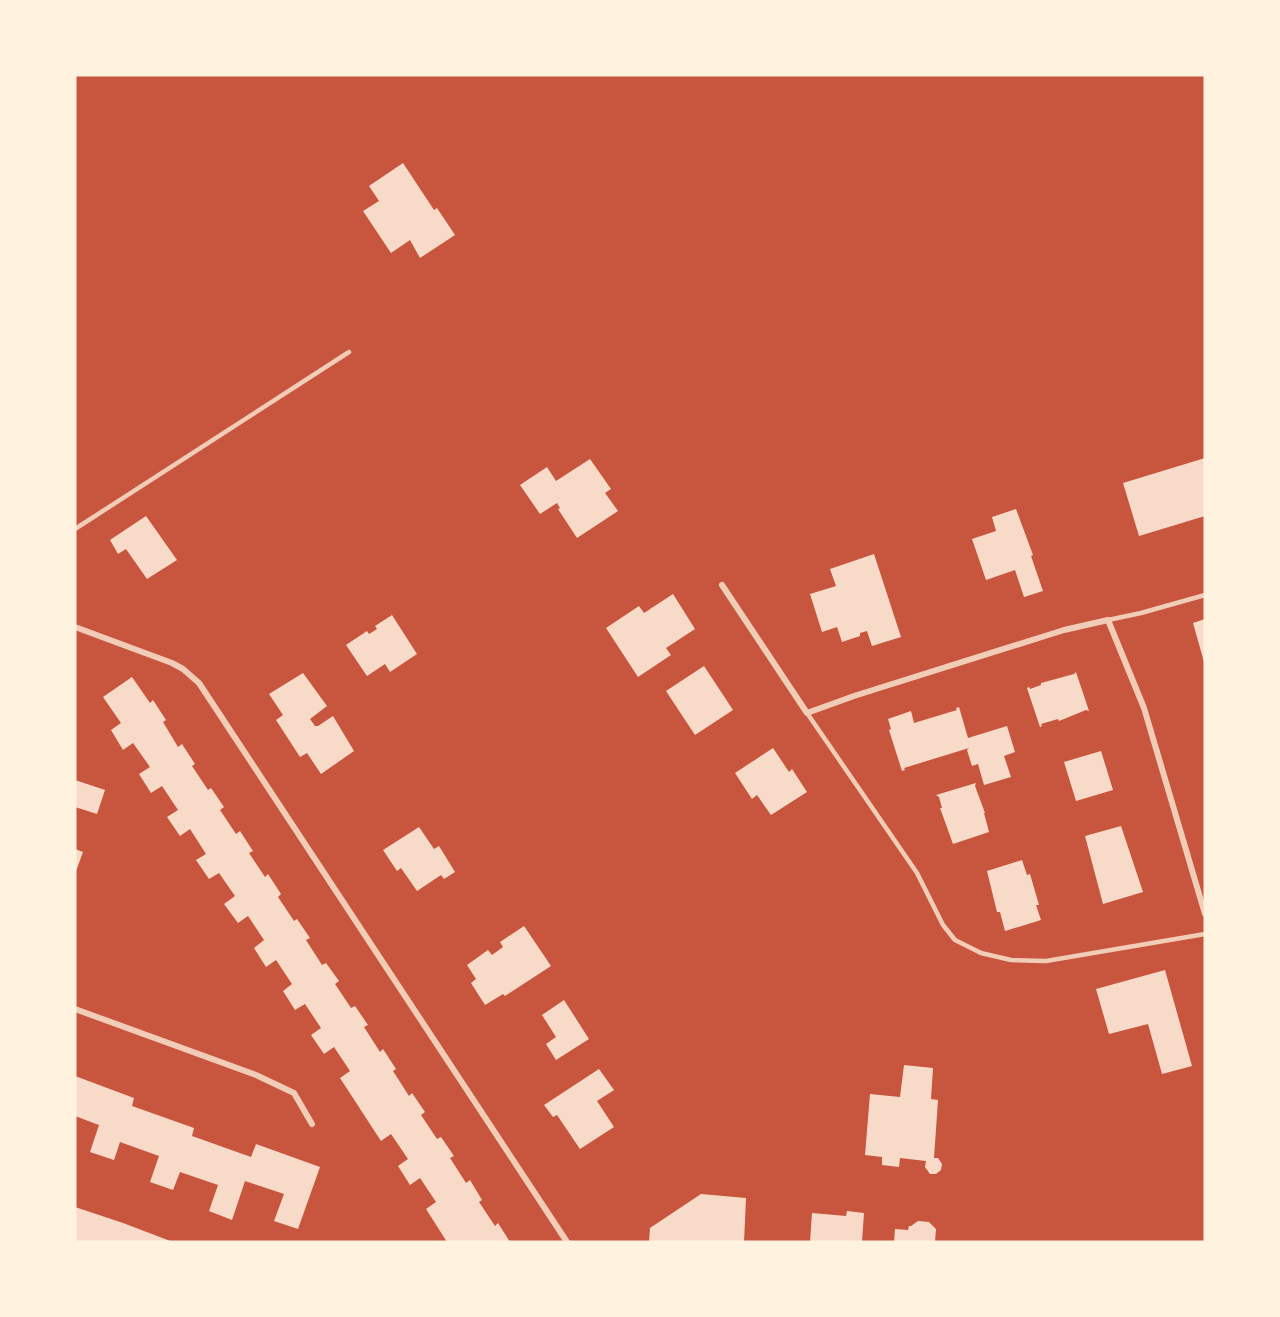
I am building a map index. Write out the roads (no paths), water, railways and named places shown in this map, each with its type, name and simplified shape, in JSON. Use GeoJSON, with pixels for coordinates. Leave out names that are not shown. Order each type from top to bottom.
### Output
{"type":"FeatureCollection","features":[{"type":"Feature","properties":{"kind":"street"},"geometry":{"type":"LineString","coordinates":[[722,585],[807,713],[1065,630],[1108,620],[1144,708],[1205,914]]}},
{"type":"Feature","properties":{"kind":"street"},"geometry":{"type":"LineString","coordinates":[[75,627],[172,663],[183,669],[198,683],[567,1242]]}},
{"type":"Feature","properties":{"kind":"street"},"geometry":{"type":"LineString","coordinates":[[75,1009],[256,1075],[294,1093],[312,1124]]}},
{"type":"Feature","properties":{"kind":"lane"},"geometry":{"type":"LineString","coordinates":[[75,529],[349,352]]}},
{"type":"Feature","properties":{"kind":"lane"},"geometry":{"type":"LineString","coordinates":[[1108,620],[1205,595]]}},
{"type":"Feature","properties":{"kind":"lane"},"geometry":{"type":"LineString","coordinates":[[807,713],[917,873],[944,925],[955,940],[981,953],[1011,960],[1046,961],[1205,934]]}}]}
